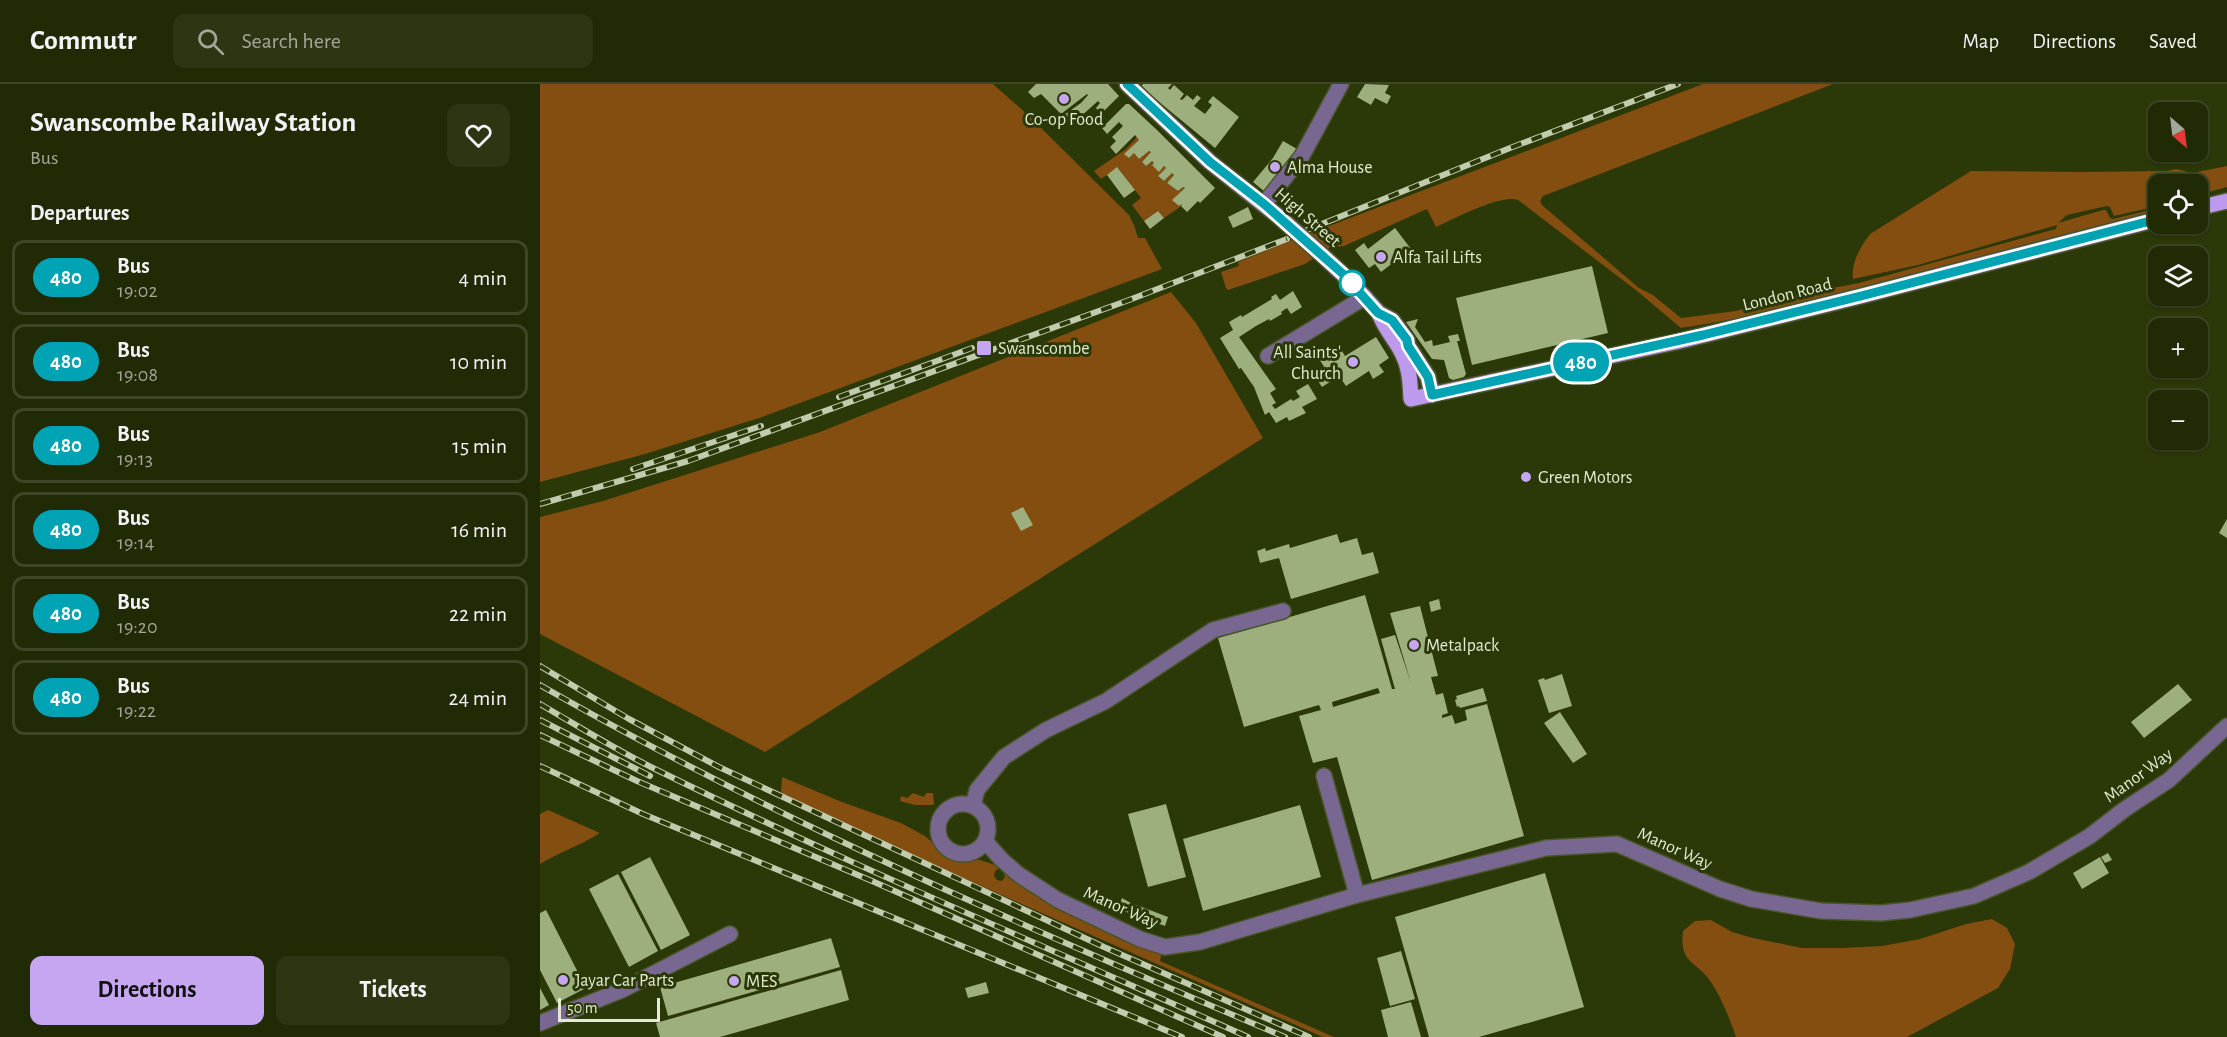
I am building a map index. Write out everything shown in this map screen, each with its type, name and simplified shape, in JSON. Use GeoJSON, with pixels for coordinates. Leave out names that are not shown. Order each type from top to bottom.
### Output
{"type":"FeatureCollection","features":[{"type":"Feature","properties":{"kind":"main road","name":"High Street"},"geometry":{"type":"LineString","coordinates":[[1128,85],[1210,162],[1264,204],[1343,274],[1378,313],[1382,324],[1404,357],[1409,376],[1428,396]]}},
{"type":"Feature","properties":{"kind":"main road"},"geometry":{"type":"LineString","coordinates":[[2208,206],[2227,201]]}},
{"type":"Feature","properties":{"kind":"main road","name":"London Road"},"geometry":{"type":"LineString","coordinates":[[1428,396],[1703,335],[2148,222]]}},
{"type":"Feature","properties":{"kind":"main road","name":"High Street"},"geometry":{"type":"LineString","coordinates":[[1378,313],[1392,320],[1407,340],[1414,344],[1428,396]]}},
{"type":"Feature","properties":{"kind":"street"},"geometry":{"type":"LineString","coordinates":[[1264,204],[1302,156],[1341,84]]}},
{"type":"Feature","properties":{"kind":"street"},"geometry":{"type":"LineString","coordinates":[[1268,356],[1365,297]]}},
{"type":"Feature","properties":{"kind":"street"},"geometry":{"type":"LineString","coordinates":[[973,806],[977,790],[1004,757],[1046,730],[1107,701],[1213,630],[1283,611]]}},
{"type":"Feature","properties":{"kind":"street","name":"Manor Way"},"geometry":{"type":"LineString","coordinates":[[985,842],[1018,874],[1058,900],[1140,939],[1165,947],[1200,942],[1357,895],[1546,848],[1617,844],[1720,889],[1751,899],[1821,911],[1857,913],[1910,910],[1974,896],[2029,872],[2090,836],[2169,780],[2227,726]]}},
{"type":"Feature","properties":{"kind":"street"},"geometry":{"type":"LineString","coordinates":[[1324,776],[1357,895]]}},
{"type":"Feature","properties":{"kind":"street"},"geometry":{"type":"LineString","coordinates":[[956,805],[973,806],[985,817],[988,833],[985,842],[973,852],[958,853],[950,850],[940,838],[939,822],[949,809],[956,805]]}},
{"type":"Feature","properties":{"kind":"street"},"geometry":{"type":"LineString","coordinates":[[540,1023],[622,990],[730,934]]}},
{"type":"Feature","properties":{"kind":"shaded area"},"geometry":{"type":"Polygon","coordinates":[[[540,84],[993,84],[1028,115],[1129,215],[1138,238],[1145,238],[1162,269],[759,418],[645,454],[540,482],[540,84]]]}},
{"type":"Feature","properties":{"kind":"shaded area"},"geometry":{"type":"Polygon","coordinates":[[[1703,84],[1833,84],[1543,196],[1540,201],[1639,288],[1653,295],[1681,318],[1736,311],[1776,299],[1859,283],[2056,229],[2057,225],[1918,265],[1853,279],[1853,267],[1857,255],[1870,234],[1971,171],[2080,172],[2176,169],[2192,173],[2227,166],[2227,187],[2208,192],[2208,174],[2148,174],[2148,208],[2114,216],[2110,207],[2107,206],[2067,215],[2058,223],[2103,210],[2106,210],[2113,219],[2148,210],[2148,214],[1861,291],[1802,305],[1681,328],[1637,291],[1518,200],[1510,199],[1489,204],[1436,227],[1427,209],[1344,246],[1329,248],[1305,264],[1228,290],[1226,288],[1221,272],[1239,266],[1238,262],[1703,84]]]}},
{"type":"Feature","properties":{"kind":"shaded area"},"geometry":{"type":"Polygon","coordinates":[[[1137,137],[1139,140],[1125,154],[1129,158],[1134,153],[1139,159],[1149,151],[1151,152],[1142,162],[1146,166],[1152,161],[1154,163],[1152,165],[1159,171],[1164,166],[1166,168],[1158,176],[1164,181],[1172,173],[1174,175],[1167,183],[1178,191],[1185,188],[1173,200],[1179,206],[1183,205],[1164,218],[1158,211],[1144,221],[1132,205],[1141,198],[1118,168],[1101,179],[1094,171],[1126,149],[1137,137]]]}},
{"type":"Feature","properties":{"kind":"shaded area"},"geometry":{"type":"Polygon","coordinates":[[[1171,292],[1196,323],[1263,438],[765,752],[540,634],[540,517],[603,501],[820,432],[1171,292]]]}},
{"type":"Feature","properties":{"kind":"shaded area"},"geometry":{"type":"Polygon","coordinates":[[[782,777],[901,823],[925,836],[949,857],[960,860],[980,860],[1001,867],[995,871],[994,876],[997,880],[1002,881],[1005,877],[1003,869],[1162,951],[1160,961],[1334,1037],[1323,1037],[848,825],[781,793],[782,777]]]}},
{"type":"Feature","properties":{"kind":"shaded area"},"geometry":{"type":"Polygon","coordinates":[[[913,793],[924,797],[926,793],[933,793],[934,805],[915,805],[900,801],[901,796],[907,798],[913,793]]]}},
{"type":"Feature","properties":{"kind":"shaded area"},"geometry":{"type":"Polygon","coordinates":[[[548,810],[600,833],[540,864],[540,814],[548,810]]]}},
{"type":"Feature","properties":{"kind":"shaded area"},"geometry":{"type":"Polygon","coordinates":[[[1992,919],[2007,928],[2015,944],[2010,969],[1998,988],[1907,1037],[1736,1037],[1715,988],[1686,956],[1682,942],[1683,931],[1695,921],[1711,920],[1732,932],[1802,948],[1843,948],[1882,946],[1920,939],[1966,924],[1992,919]]]}},
{"type":"Feature","properties":{"kind":"building"},"geometry":{"type":"Polygon","coordinates":[[[1036,84],[1108,84],[1119,96],[1101,114],[1096,108],[1100,103],[1098,101],[1079,118],[1077,116],[1059,128],[1054,122],[1081,103],[1088,95],[1061,114],[1041,94],[1034,98],[1028,92],[1036,84]]]}},
{"type":"Feature","properties":{"kind":"building"},"geometry":{"type":"Polygon","coordinates":[[[1143,84],[1172,84],[1168,88],[1170,90],[1174,85],[1184,94],[1180,99],[1182,100],[1187,95],[1193,100],[1197,95],[1201,98],[1194,106],[1205,114],[1212,105],[1208,102],[1213,96],[1239,117],[1215,148],[1141,87],[1143,84]]]}},
{"type":"Feature","properties":{"kind":"building"},"geometry":{"type":"Polygon","coordinates":[[[1365,84],[1389,85],[1385,93],[1391,96],[1387,104],[1375,98],[1371,105],[1357,97],[1365,84]]]}},
{"type":"Feature","properties":{"kind":"building"},"geometry":{"type":"Polygon","coordinates":[[[1126,104],[1129,104],[1157,130],[1215,188],[1187,212],[1181,206],[1182,204],[1179,206],[1172,200],[1185,188],[1178,191],[1167,183],[1174,175],[1172,173],[1164,181],[1158,176],[1166,168],[1164,166],[1159,172],[1152,165],[1154,163],[1152,161],[1146,166],[1142,162],[1151,152],[1149,151],[1139,159],[1134,153],[1129,158],[1124,154],[1139,140],[1135,135],[1116,154],[1110,147],[1116,141],[1112,137],[1123,126],[1119,122],[1107,134],[1102,128],[1126,104]]]}},
{"type":"Feature","properties":{"kind":"building","name":"Alma House"},"geometry":{"type":"Polygon","coordinates":[[[1283,141],[1297,149],[1265,192],[1253,182],[1273,158],[1283,141]]]}},
{"type":"Feature","properties":{"kind":"building"},"geometry":{"type":"Polygon","coordinates":[[[1117,167],[1135,190],[1124,198],[1107,175],[1117,167]]]}},
{"type":"Feature","properties":{"kind":"building"},"geometry":{"type":"Polygon","coordinates":[[[1248,207],[1253,219],[1233,228],[1228,217],[1248,207]]]}},
{"type":"Feature","properties":{"kind":"building"},"geometry":{"type":"Polygon","coordinates":[[[1158,211],[1164,218],[1150,229],[1144,221],[1158,211]]]}},
{"type":"Feature","properties":{"kind":"building","name":"Alfa Tail Lifts"},"geometry":{"type":"Polygon","coordinates":[[[1395,228],[1411,249],[1381,272],[1375,264],[1369,268],[1355,250],[1364,243],[1368,249],[1395,228]]]}},
{"type":"Feature","properties":{"kind":"building"},"geometry":{"type":"Polygon","coordinates":[[[1592,266],[1608,333],[1472,365],[1456,298],[1592,266]]]}},
{"type":"Feature","properties":{"kind":"building"},"geometry":{"type":"Polygon","coordinates":[[[1293,291],[1302,307],[1291,314],[1287,308],[1281,312],[1282,314],[1239,337],[1276,389],[1270,393],[1276,403],[1272,405],[1275,409],[1291,399],[1293,401],[1300,397],[1296,391],[1308,384],[1317,399],[1302,407],[1306,413],[1289,421],[1287,417],[1276,423],[1269,412],[1265,415],[1254,387],[1241,368],[1239,369],[1220,338],[1233,330],[1229,322],[1241,315],[1242,317],[1272,299],[1271,297],[1276,294],[1280,300],[1293,291]]]}},
{"type":"Feature","properties":{"kind":"building"},"geometry":{"type":"Polygon","coordinates":[[[1418,319],[1415,327],[1425,342],[1432,340],[1433,346],[1450,342],[1448,336],[1458,334],[1460,341],[1457,341],[1466,374],[1464,377],[1453,380],[1449,378],[1444,360],[1432,359],[1406,322],[1418,319]]]}},
{"type":"Feature","properties":{"kind":"building","name":"All Saints' Church"},"geometry":{"type":"Polygon","coordinates":[[[1376,337],[1389,358],[1379,365],[1384,372],[1373,379],[1369,371],[1346,386],[1339,376],[1322,387],[1314,375],[1325,368],[1319,359],[1339,346],[1345,356],[1376,337]]]}},
{"type":"Feature","properties":{"kind":"building"},"geometry":{"type":"Polygon","coordinates":[[[1023,507],[1033,525],[1021,531],[1011,513],[1023,507]]]}},
{"type":"Feature","properties":{"kind":"building"},"geometry":{"type":"Polygon","coordinates":[[[2227,519],[2227,538],[2219,533],[2227,519]]]}},
{"type":"Feature","properties":{"kind":"building"},"geometry":{"type":"Polygon","coordinates":[[[1337,534],[1340,543],[1357,538],[1362,555],[1373,552],[1379,573],[1291,599],[1279,558],[1260,563],[1257,551],[1265,548],[1266,551],[1289,544],[1290,548],[1337,534]]]}},
{"type":"Feature","properties":{"kind":"building"},"geometry":{"type":"Polygon","coordinates":[[[1365,595],[1392,689],[1395,689],[1381,639],[1395,635],[1411,683],[1390,613],[1420,606],[1438,676],[1431,677],[1436,695],[1443,693],[1448,713],[1442,715],[1442,718],[1452,715],[1455,724],[1467,720],[1465,710],[1487,704],[1524,836],[1372,880],[1337,757],[1313,763],[1299,716],[1321,710],[1319,705],[1244,727],[1218,638],[1365,595]],[[1378,688],[1332,702],[1333,707],[1380,693],[1378,688]]]}},
{"type":"Feature","properties":{"kind":"building"},"geometry":{"type":"Polygon","coordinates":[[[1439,599],[1441,609],[1431,612],[1429,602],[1439,599]]]}},
{"type":"Feature","properties":{"kind":"building"},"geometry":{"type":"Polygon","coordinates":[[[1562,674],[1572,706],[1549,713],[1538,680],[1562,674]]]}},
{"type":"Feature","properties":{"kind":"building"},"geometry":{"type":"Polygon","coordinates":[[[2178,684],[2192,700],[2144,738],[2131,722],[2178,684]]]}},
{"type":"Feature","properties":{"kind":"building"},"geometry":{"type":"Polygon","coordinates":[[[1483,688],[1487,701],[1457,707],[1456,696],[1483,688]]]}},
{"type":"Feature","properties":{"kind":"building"},"geometry":{"type":"Polygon","coordinates":[[[1560,712],[1587,754],[1573,763],[1544,723],[1560,712]]]}},
{"type":"Feature","properties":{"kind":"building"},"geometry":{"type":"Polygon","coordinates":[[[1166,804],[1186,877],[1148,887],[1128,814],[1166,804]]]}},
{"type":"Feature","properties":{"kind":"building"},"geometry":{"type":"Polygon","coordinates":[[[1300,805],[1321,877],[1203,911],[1183,839],[1300,805]]]}},
{"type":"Feature","properties":{"kind":"building"},"geometry":{"type":"Polygon","coordinates":[[[2108,853],[2112,860],[2105,863],[2101,857],[2108,853]]]}},
{"type":"Feature","properties":{"kind":"building"},"geometry":{"type":"Polygon","coordinates":[[[650,857],[690,935],[661,950],[621,872],[650,857]]]}},
{"type":"Feature","properties":{"kind":"building"},"geometry":{"type":"Polygon","coordinates":[[[2100,857],[2109,873],[2082,889],[2073,873],[2100,857]]]}},
{"type":"Feature","properties":{"kind":"building"},"geometry":{"type":"Polygon","coordinates":[[[1545,873],[1584,1007],[1479,1037],[1429,1037],[1395,917],[1545,873]]]}},
{"type":"Feature","properties":{"kind":"building"},"geometry":{"type":"Polygon","coordinates":[[[618,874],[658,951],[629,967],[589,889],[618,874]]]}},
{"type":"Feature","properties":{"kind":"building"},"geometry":{"type":"Polygon","coordinates":[[[1122,898],[1168,917],[1165,926],[1118,909],[1122,898]]]}},
{"type":"Feature","properties":{"kind":"building"},"geometry":{"type":"Polygon","coordinates":[[[546,910],[586,988],[557,1003],[540,970],[540,913],[546,910]]]}},
{"type":"Feature","properties":{"kind":"building"},"geometry":{"type":"Polygon","coordinates":[[[831,938],[840,967],[668,1016],[660,987],[831,938]]]}},
{"type":"Feature","properties":{"kind":"building"},"geometry":{"type":"Polygon","coordinates":[[[1401,951],[1415,999],[1390,1006],[1377,958],[1401,951]]]}},
{"type":"Feature","properties":{"kind":"building"},"geometry":{"type":"Polygon","coordinates":[[[841,970],[849,1000],[720,1037],[660,1037],[656,1023],[841,970]]]}},
{"type":"Feature","properties":{"kind":"building"},"geometry":{"type":"Polygon","coordinates":[[[986,982],[989,993],[968,998],[965,988],[986,982]]]}},
{"type":"Feature","properties":{"kind":"building"},"geometry":{"type":"Polygon","coordinates":[[[540,988],[549,1005],[540,1010],[540,988]]]}},
{"type":"Feature","properties":{"kind":"building"},"geometry":{"type":"Polygon","coordinates":[[[1411,1002],[1421,1037],[1388,1037],[1381,1010],[1411,1002]]]}},
{"type":"Feature","properties":{"kind":"railway"},"geometry":{"type":"LineString","coordinates":[[1307,230],[1510,148],[1678,84]]}},
{"type":"Feature","properties":{"kind":"railway"},"geometry":{"type":"LineString","coordinates":[[540,504],[688,461],[1129,300],[1287,239]]}},
{"type":"Feature","properties":{"kind":"railway"},"geometry":{"type":"LineString","coordinates":[[839,397],[972,348]]}},
{"type":"Feature","properties":{"kind":"railway"},"geometry":{"type":"LineString","coordinates":[[633,469],[761,426]]}},
{"type":"Feature","properties":{"kind":"railway"},"geometry":{"type":"LineString","coordinates":[[540,666],[629,719],[719,767],[1104,947],[1309,1037]]}},
{"type":"Feature","properties":{"kind":"railway"},"geometry":{"type":"LineString","coordinates":[[540,685],[722,783],[907,872],[1001,915],[1285,1037]]}},
{"type":"Feature","properties":{"kind":"railway"},"geometry":{"type":"LineString","coordinates":[[540,704],[626,754],[728,804],[876,873],[1248,1037]]}},
{"type":"Feature","properties":{"kind":"railway"},"geometry":{"type":"LineString","coordinates":[[540,720],[650,776]]}},
{"type":"Feature","properties":{"kind":"railway"},"geometry":{"type":"LineString","coordinates":[[540,735],[637,781],[872,881],[1223,1037]]}},
{"type":"Feature","properties":{"kind":"railway"},"geometry":{"type":"LineString","coordinates":[[540,766],[643,814],[1182,1037]]}},
{"type":"Feature","properties":{"kind":"bus line","name":"480"},"geometry":{"type":"LineString","coordinates":[[1127,84],[1210,162],[1264,204],[1343,274],[1378,313],[1392,320],[1407,340],[1408,346],[1428,377],[1432,395],[1703,335],[2148,222]]}},
{"type":"Feature","properties":{"kind":"place","name":"Co-op Food"},"geometry":{"type":"Point","coordinates":[1064,99]}},
{"type":"Feature","properties":{"kind":"place","name":"Alma House"},"geometry":{"type":"Point","coordinates":[1275,167]}},
{"type":"Feature","properties":{"kind":"place","name":"Alfa Tail Lifts"},"geometry":{"type":"Point","coordinates":[1381,257]}},
{"type":"Feature","properties":{"kind":"place","name":"Swanscombe"},"geometry":{"type":"Point","coordinates":[984,348]}},
{"type":"Feature","properties":{"kind":"place","name":"All Saints' Church"},"geometry":{"type":"Point","coordinates":[1353,362]}},
{"type":"Feature","properties":{"kind":"place","name":"Green Motors"},"geometry":{"type":"Point","coordinates":[1526,477]}},
{"type":"Feature","properties":{"kind":"place","name":"Metalpack"},"geometry":{"type":"Point","coordinates":[1414,645]}},
{"type":"Feature","properties":{"kind":"place","name":"Jayar Car Parts"},"geometry":{"type":"Point","coordinates":[563,980]}},
{"type":"Feature","properties":{"kind":"place","name":"MES"},"geometry":{"type":"Point","coordinates":[734,981]}}]}
